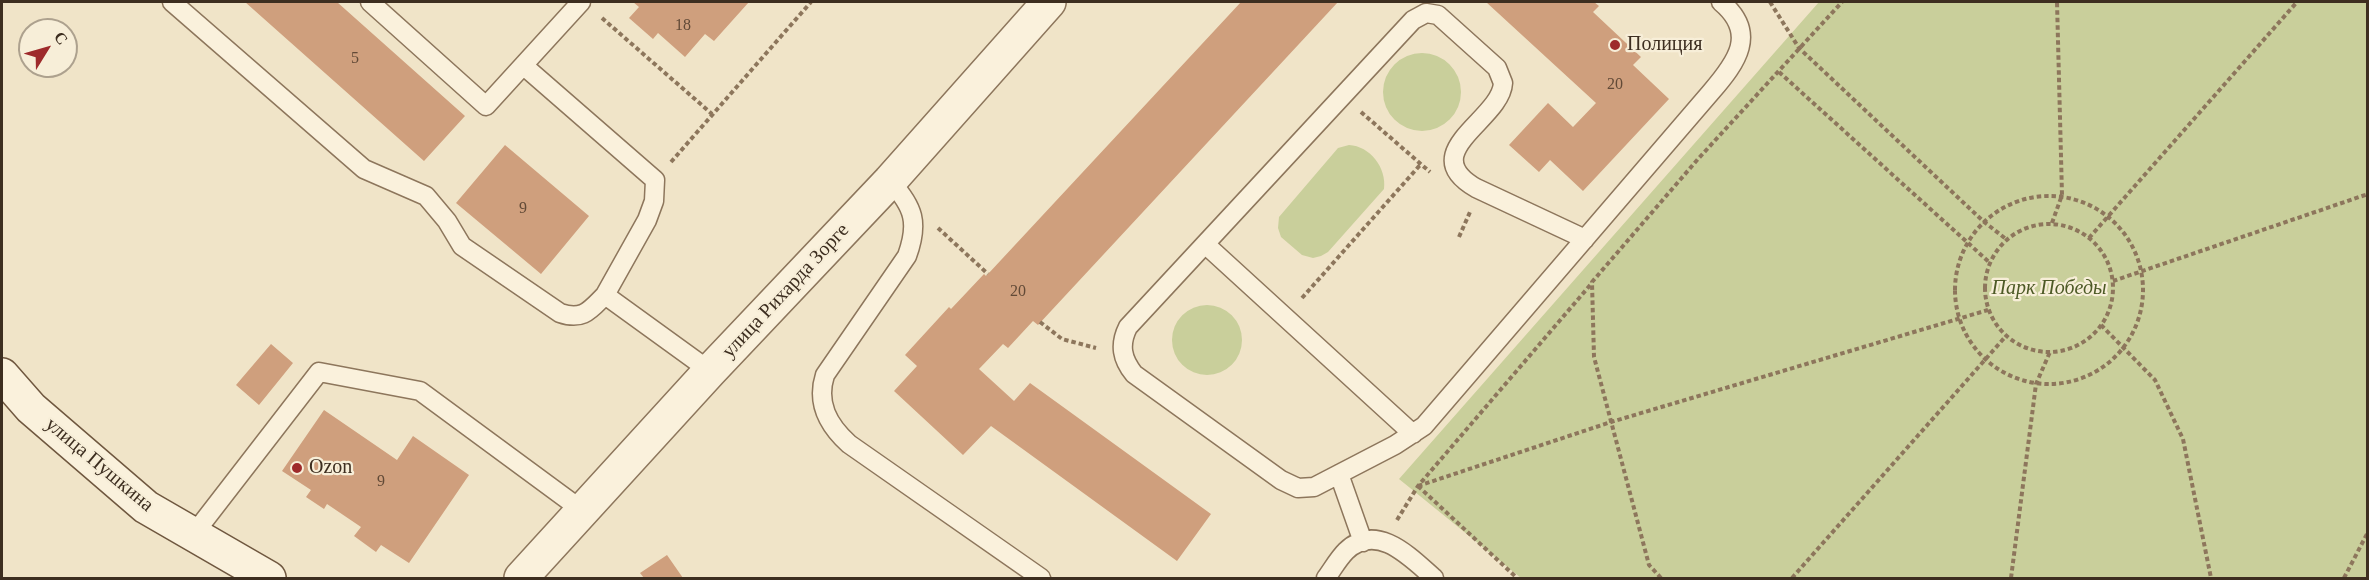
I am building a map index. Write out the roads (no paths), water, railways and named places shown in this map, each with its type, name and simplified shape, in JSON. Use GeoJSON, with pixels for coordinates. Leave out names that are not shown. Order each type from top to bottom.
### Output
{"type":"FeatureCollection","features":[{"type":"Feature","properties":{"kind":"street","name":"улица Рихарда Зорге"},"geometry":{"type":"LineString","coordinates":[[521,579],[710,371],[895,186],[1049,2]]}},
{"type":"Feature","properties":{"kind":"street","name":"улица Пушкина"},"geometry":{"type":"LineString","coordinates":[[2,375],[31,408],[146,507],[269,579]]}},
{"type":"Feature","properties":{"kind":"lane"},"geometry":{"type":"LineString","coordinates":[[172,2],[364,169],[426,196],[447,220],[462,246],[560,313],[571,317],[583,315],[604,295],[647,220],[654,201],[654,180],[524,66]]}},
{"type":"Feature","properties":{"kind":"lane"},"geometry":{"type":"LineString","coordinates":[[370,2],[486,106],[581,2]]}},
{"type":"Feature","properties":{"kind":"lane"},"geometry":{"type":"LineString","coordinates":[[1585,239],[1465,181],[1455,161],[1459,142],[1498,99],[1503,83],[1497,68],[1438,15],[1426,13],[1413,20],[1128,327],[1122,346],[1123,356],[1126,365],[1134,374],[1290,486],[1298,489],[1314,487],[1413,434],[1424,426],[1585,239],[1731,69],[1737,58],[1741,42],[1740,28],[1732,5]]}},
{"type":"Feature","properties":{"kind":"lane"},"geometry":{"type":"LineString","coordinates":[[895,186],[912,213],[913,240],[907,256],[825,375],[821,399],[824,411],[835,429],[849,444],[1041,579]]}},
{"type":"Feature","properties":{"kind":"lane"},"geometry":{"type":"LineString","coordinates":[[1205,244],[1413,434]]}},
{"type":"Feature","properties":{"kind":"lane"},"geometry":{"type":"LineString","coordinates":[[604,295],[710,371]]}},
{"type":"Feature","properties":{"kind":"lane"},"geometry":{"type":"LineString","coordinates":[[194,535],[319,372],[420,391],[583,511]]}},
{"type":"Feature","properties":{"kind":"lane"},"geometry":{"type":"LineString","coordinates":[[1339,474],[1362,542]]}},
{"type":"Feature","properties":{"kind":"lane"},"geometry":{"type":"LineString","coordinates":[[1326,579],[1346,551],[1362,542],[1384,541],[1396,546],[1434,579]]}},
{"type":"Feature","properties":{"kind":"place","name":"Полиция"},"geometry":{"type":"Point","coordinates":[1615,45]}},
{"type":"Feature","properties":{"kind":"place","name":"Ozon"},"geometry":{"type":"Point","coordinates":[297,468]}},
{"type":"Feature","properties":{"kind":"park label","name":"Парк Победы"},"geometry":{"type":"Point","coordinates":[2049,289]}}]}
